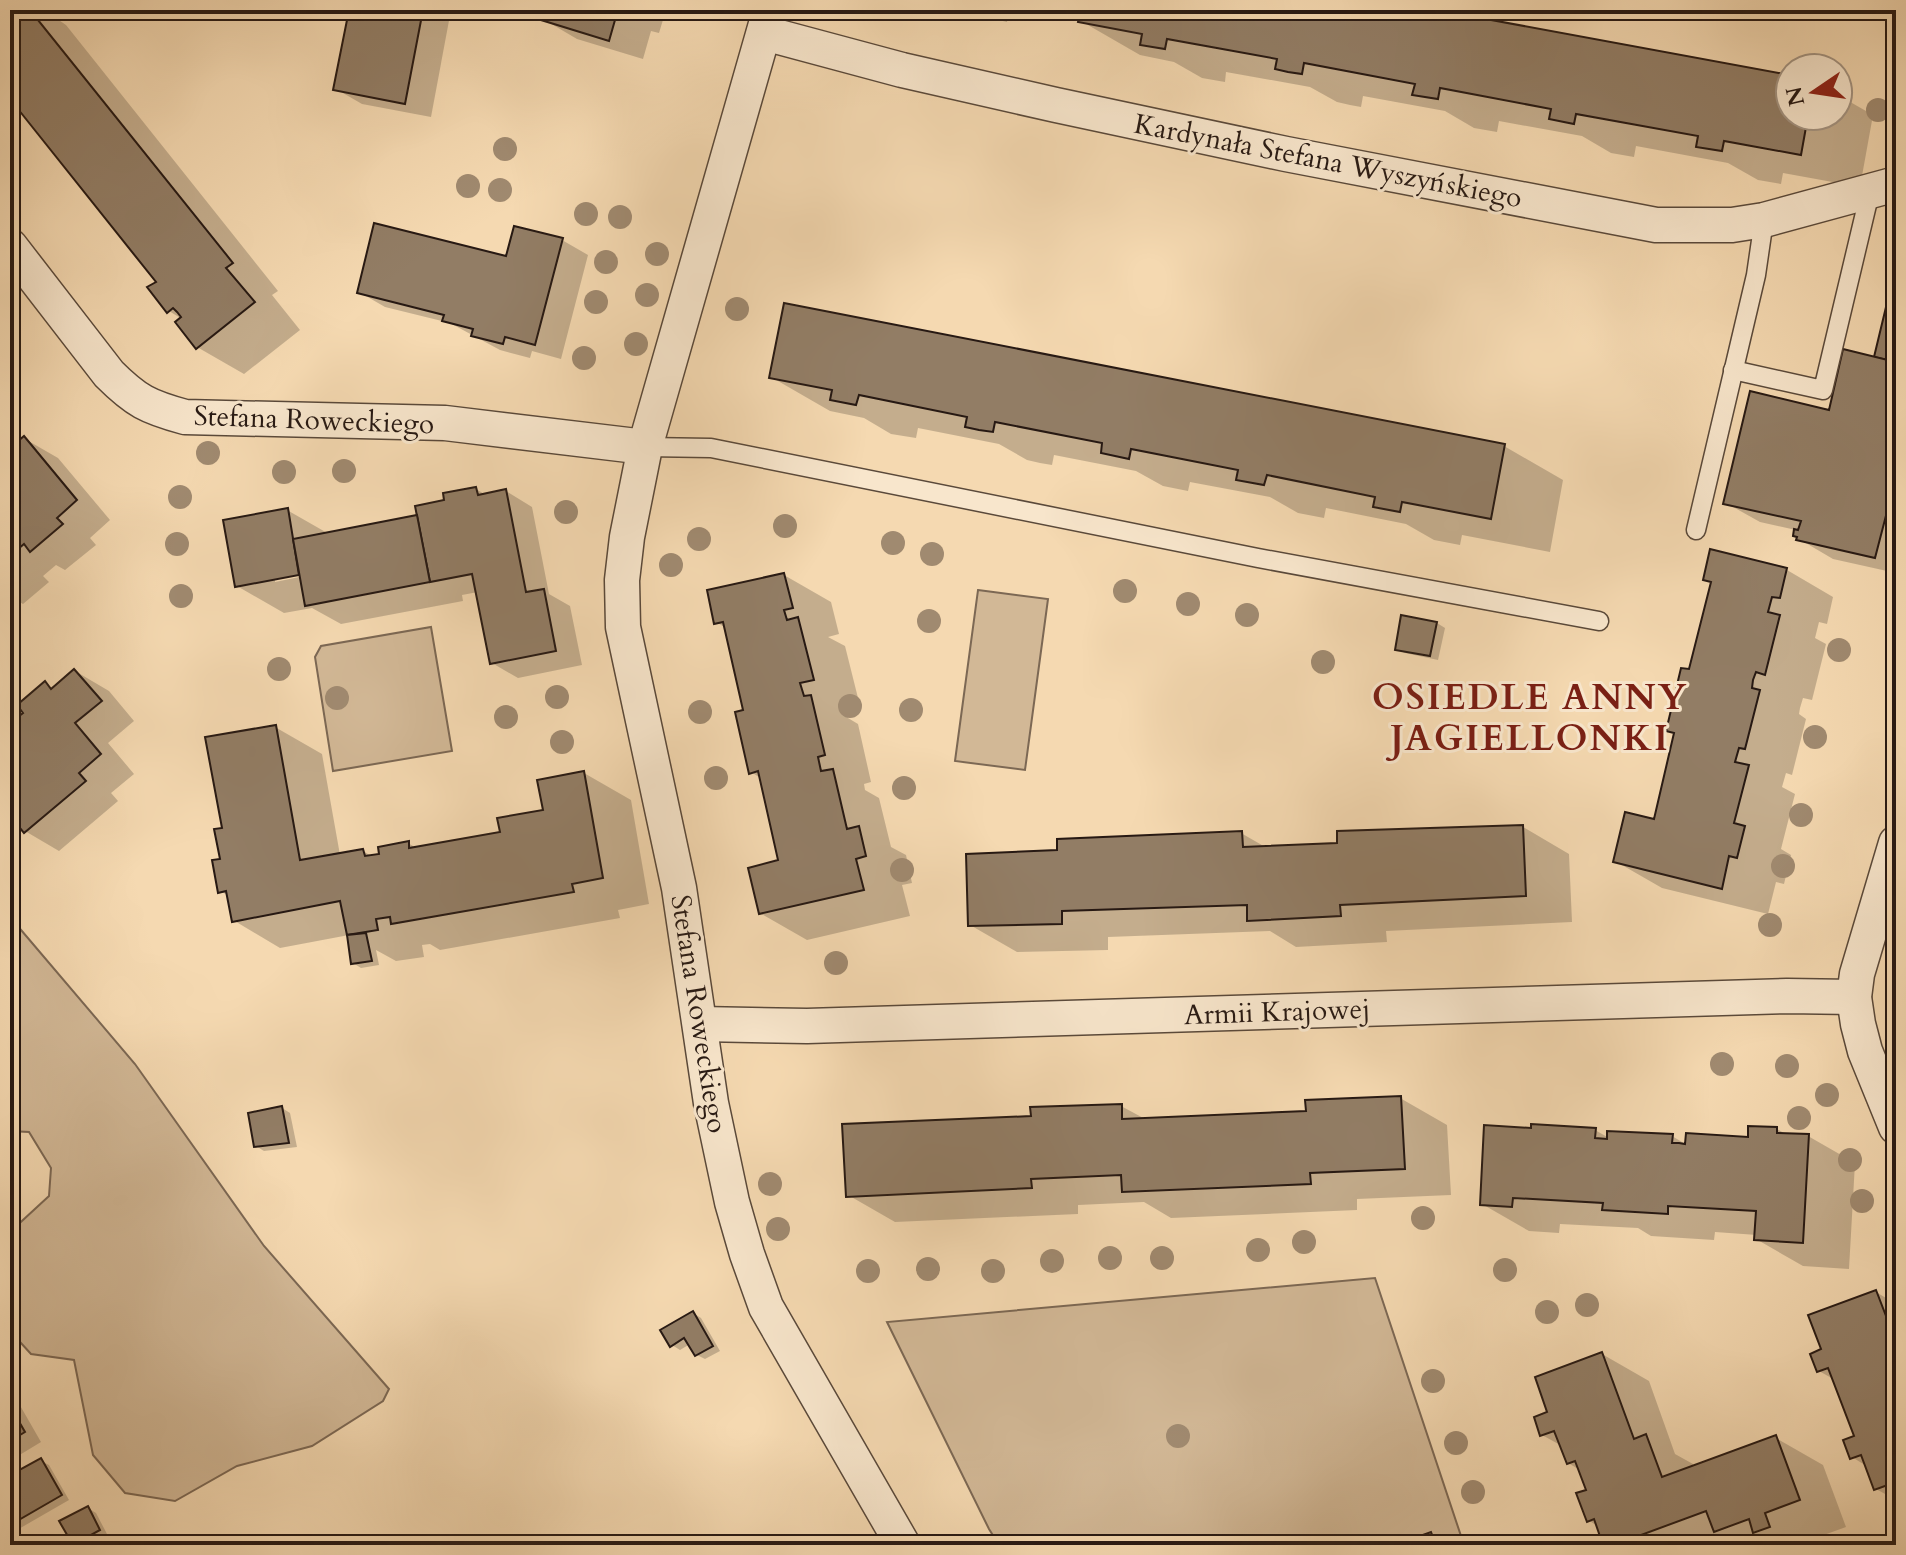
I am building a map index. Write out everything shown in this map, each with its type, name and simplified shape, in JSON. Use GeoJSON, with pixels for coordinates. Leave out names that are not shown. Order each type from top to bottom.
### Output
{"type":"FeatureCollection","features":[{"type":"Feature","properties":{"kind":"street","name":"Kardynała Stefana Wyszyńskiego"},"geometry":{"type":"LineString","coordinates":[[767,22],[902,70],[1071,109],[1656,225],[1732,225],[1764,220],[1883,188]]}},
{"type":"Feature","properties":{"kind":"street","name":"Stefana Roweckiego"},"geometry":{"type":"LineString","coordinates":[[767,22],[645,447],[627,537],[622,580],[623,627],[679,888],[711,1103],[732,1202],[766,1307],[903,1545]]}},
{"type":"Feature","properties":{"kind":"street","name":"Stefana Roweckiego"},"geometry":{"type":"LineString","coordinates":[[10,246],[109,374],[127,393],[153,408],[185,417],[445,423],[645,447]]}},
{"type":"Feature","properties":{"kind":"street"},"geometry":{"type":"LineString","coordinates":[[1896,843],[1857,974],[1854,997],[1865,1051],[1896,1127]]}},
{"type":"Feature","properties":{"kind":"street","name":"Armii Krajowej"},"geometry":{"type":"LineString","coordinates":[[700,1024],[807,1026],[1854,997]]}},
{"type":"Feature","properties":{"kind":"lane"},"geometry":{"type":"LineString","coordinates":[[1733,370],[1823,390],[1883,188]]}},
{"type":"Feature","properties":{"kind":"lane"},"geometry":{"type":"LineString","coordinates":[[1696,530],[1760,254],[1764,220]]}},
{"type":"Feature","properties":{"kind":"lane"},"geometry":{"type":"LineString","coordinates":[[645,447],[711,448],[1258,558],[1599,621]]}},
{"type":"Feature","properties":{"kind":"shaded area"},"geometry":{"type":"Polygon","coordinates":[[[978,590],[1048,599],[1025,770],[955,761],[978,590]]]}},
{"type":"Feature","properties":{"kind":"shaded area"},"geometry":{"type":"Polygon","coordinates":[[[431,627],[452,751],[333,771],[315,657],[321,646],[431,627]]]}},
{"type":"Feature","properties":{"kind":"shaded area"},"geometry":{"type":"Polygon","coordinates":[[[10,917],[135,1064],[264,1246],[389,1389],[383,1401],[312,1446],[237,1466],[175,1501],[125,1493],[93,1455],[74,1360],[31,1354],[10,1331],[10,1232],[49,1196],[51,1168],[29,1132],[10,1131],[10,917]]]}},
{"type":"Feature","properties":{"kind":"shaded area"},"geometry":{"type":"Polygon","coordinates":[[[1375,1278],[1464,1545],[999,1545],[887,1322],[1375,1278]]]}},
{"type":"Feature","properties":{"kind":"building"},"geometry":{"type":"Polygon","coordinates":[[[10,10],[30,10],[233,263],[226,268],[255,302],[196,349],[175,322],[181,317],[173,308],[167,313],[147,287],[156,282],[10,99],[10,10]]]}},
{"type":"Feature","properties":{"kind":"building"},"geometry":{"type":"Polygon","coordinates":[[[349,10],[423,10],[405,104],[333,90],[349,10]]]}},
{"type":"Feature","properties":{"kind":"building"},"geometry":{"type":"Polygon","coordinates":[[[544,10],[626,10],[625,15],[617,13],[609,41],[541,20],[544,10]]]}},
{"type":"Feature","properties":{"kind":"building"},"geometry":{"type":"Polygon","coordinates":[[[1081,10],[1437,10],[1774,72],[1774,132],[1805,132],[1801,155],[1724,141],[1722,151],[1696,147],[1698,136],[1576,114],[1574,124],[1549,119],[1551,109],[1440,88],[1438,99],[1412,95],[1415,84],[1304,63],[1302,74],[1275,69],[1277,59],[1167,39],[1165,49],[1140,45],[1142,34],[1078,22],[1081,10]]]}},
{"type":"Feature","properties":{"kind":"building"},"geometry":{"type":"Polygon","coordinates":[[[374,223],[506,256],[514,226],[563,238],[535,345],[505,337],[503,344],[471,336],[473,329],[442,321],[444,315],[357,293],[374,223]]]}},
{"type":"Feature","properties":{"kind":"building"},"geometry":{"type":"Polygon","coordinates":[[[784,303],[1505,444],[1491,519],[1402,502],[1400,512],[1373,507],[1375,497],[1267,475],[1264,485],[1236,480],[1238,470],[1131,449],[1129,459],[1101,453],[1102,443],[995,422],[993,432],[979,430],[965,427],[967,417],[859,395],[856,405],[830,400],[832,390],[769,378],[784,303]]]}},
{"type":"Feature","properties":{"kind":"building"},"geometry":{"type":"Polygon","coordinates":[[[1886,307],[1896,310],[1896,362],[1874,357],[1886,307]]]}},
{"type":"Feature","properties":{"kind":"building"},"geometry":{"type":"Polygon","coordinates":[[[1843,349],[1896,362],[1896,477],[1875,558],[1796,540],[1794,529],[1798,530],[1801,521],[1723,504],[1750,391],[1829,410],[1843,349]]]}},
{"type":"Feature","properties":{"kind":"building"},"geometry":{"type":"Polygon","coordinates":[[[24,436],[77,500],[57,518],[63,524],[30,552],[24,544],[11,555],[17,562],[10,568],[10,448],[24,436]]]}},
{"type":"Feature","properties":{"kind":"building"},"geometry":{"type":"Polygon","coordinates":[[[476,487],[478,495],[506,489],[526,592],[544,589],[556,651],[490,664],[472,574],[430,582],[415,506],[444,500],[443,493],[476,487]]]}},
{"type":"Feature","properties":{"kind":"building"},"geometry":{"type":"Polygon","coordinates":[[[288,508],[299,575],[235,587],[223,520],[288,508]]]}},
{"type":"Feature","properties":{"kind":"building"},"geometry":{"type":"Polygon","coordinates":[[[417,515],[430,582],[305,606],[293,539],[417,515]]]}},
{"type":"Feature","properties":{"kind":"building"},"geometry":{"type":"Polygon","coordinates":[[[1710,549],[1787,568],[1780,598],[1772,597],[1768,612],[1780,615],[1765,675],[1756,672],[1753,680],[1752,688],[1760,690],[1745,749],[1739,748],[1735,762],[1749,765],[1734,823],[1745,826],[1737,858],[1729,856],[1722,889],[1613,862],[1625,812],[1654,819],[1674,733],[1666,731],[1681,668],[1689,669],[1711,582],[1703,580],[1710,549]]]}},
{"type":"Feature","properties":{"kind":"building"},"geometry":{"type":"Polygon","coordinates":[[[784,573],[793,608],[784,610],[787,620],[798,617],[814,680],[800,683],[804,696],[811,695],[825,755],[818,757],[821,771],[833,769],[847,829],[859,826],[866,856],[856,859],[864,890],[759,914],[748,868],[778,860],[758,771],[749,774],[735,712],[743,710],[723,622],[714,624],[707,590],[784,573]]]}},
{"type":"Feature","properties":{"kind":"building"},"geometry":{"type":"Polygon","coordinates":[[[1401,615],[1437,622],[1430,656],[1395,650],[1401,615]]]}},
{"type":"Feature","properties":{"kind":"building"},"geometry":{"type":"Polygon","coordinates":[[[74,669],[102,701],[75,723],[101,754],[79,773],[86,781],[24,833],[10,816],[10,723],[23,713],[17,705],[45,681],[51,689],[74,669]]]}},
{"type":"Feature","properties":{"kind":"building"},"geometry":{"type":"Polygon","coordinates":[[[276,725],[300,860],[363,849],[365,856],[379,854],[378,847],[409,841],[409,848],[500,832],[497,818],[543,810],[537,780],[584,771],[603,878],[572,884],[574,892],[391,924],[390,917],[376,919],[378,930],[347,935],[340,901],[232,922],[226,891],[218,893],[212,860],[220,859],[214,829],[222,828],[205,737],[276,725]]]}},
{"type":"Feature","properties":{"kind":"building"},"geometry":{"type":"Polygon","coordinates":[[[1523,825],[1526,896],[1340,905],[1341,916],[1247,921],[1247,905],[1062,911],[1062,924],[968,926],[966,854],[1057,850],[1057,839],[1242,831],[1243,847],[1337,843],[1337,831],[1523,825]]]}},
{"type":"Feature","properties":{"kind":"building"},"geometry":{"type":"Polygon","coordinates":[[[366,933],[372,961],[351,964],[347,935],[366,933]]]}},
{"type":"Feature","properties":{"kind":"building"},"geometry":{"type":"Polygon","coordinates":[[[1401,1096],[1405,1169],[1310,1173],[1311,1184],[1122,1192],[1121,1175],[1031,1179],[1032,1188],[846,1197],[842,1124],[1031,1116],[1030,1107],[1122,1104],[1122,1119],[1306,1111],[1305,1100],[1401,1096]]]}},
{"type":"Feature","properties":{"kind":"building"},"geometry":{"type":"Polygon","coordinates":[[[282,1106],[289,1143],[254,1147],[248,1113],[282,1106]]]}},
{"type":"Feature","properties":{"kind":"building"},"geometry":{"type":"Polygon","coordinates":[[[1531,1124],[1596,1128],[1595,1138],[1607,1139],[1607,1131],[1673,1134],[1672,1143],[1685,1144],[1686,1133],[1748,1137],[1748,1126],[1777,1127],[1777,1133],[1809,1134],[1803,1243],[1754,1240],[1756,1211],[1668,1206],[1668,1214],[1602,1210],[1603,1203],[1513,1198],[1512,1207],[1480,1205],[1484,1125],[1531,1128],[1531,1124]]]}},
{"type":"Feature","properties":{"kind":"building"},"geometry":{"type":"Polygon","coordinates":[[[1876,1290],[1896,1342],[1896,1482],[1874,1490],[1861,1455],[1850,1459],[1843,1440],[1854,1436],[1828,1368],[1817,1372],[1810,1354],[1821,1349],[1808,1315],[1876,1290]]]}},
{"type":"Feature","properties":{"kind":"building"},"geometry":{"type":"Polygon","coordinates":[[[693,1311],[713,1346],[695,1356],[684,1338],[670,1347],[660,1330],[693,1311]]]}},
{"type":"Feature","properties":{"kind":"building"},"geometry":{"type":"Polygon","coordinates":[[[1602,1352],[1634,1439],[1646,1434],[1662,1477],[1776,1435],[1800,1500],[1765,1513],[1770,1527],[1753,1533],[1749,1519],[1714,1532],[1706,1511],[1614,1545],[1603,1545],[1594,1519],[1587,1522],[1576,1493],[1586,1490],[1575,1461],[1567,1464],[1554,1431],[1540,1436],[1534,1417],[1547,1412],[1535,1377],[1602,1352]]]}},
{"type":"Feature","properties":{"kind":"building"},"geometry":{"type":"Polygon","coordinates":[[[10,1406],[25,1432],[10,1441],[10,1406]]]}},
{"type":"Feature","properties":{"kind":"building"},"geometry":{"type":"Polygon","coordinates":[[[41,1458],[62,1495],[10,1525],[10,1475],[41,1458]]]}},
{"type":"Feature","properties":{"kind":"building"},"geometry":{"type":"Polygon","coordinates":[[[88,1506],[100,1530],[80,1545],[73,1545],[59,1521],[88,1506]]]}},
{"type":"Feature","properties":{"kind":"building"},"geometry":{"type":"Polygon","coordinates":[[[1431,1532],[1436,1545],[1395,1545],[1431,1532]]]}},
{"type":"Feature","properties":{"kind":"district","name":"OSIEDLE ANNY JAGIELLONKI"},"geometry":{"type":"Point","coordinates":[1530,718]}}]}
